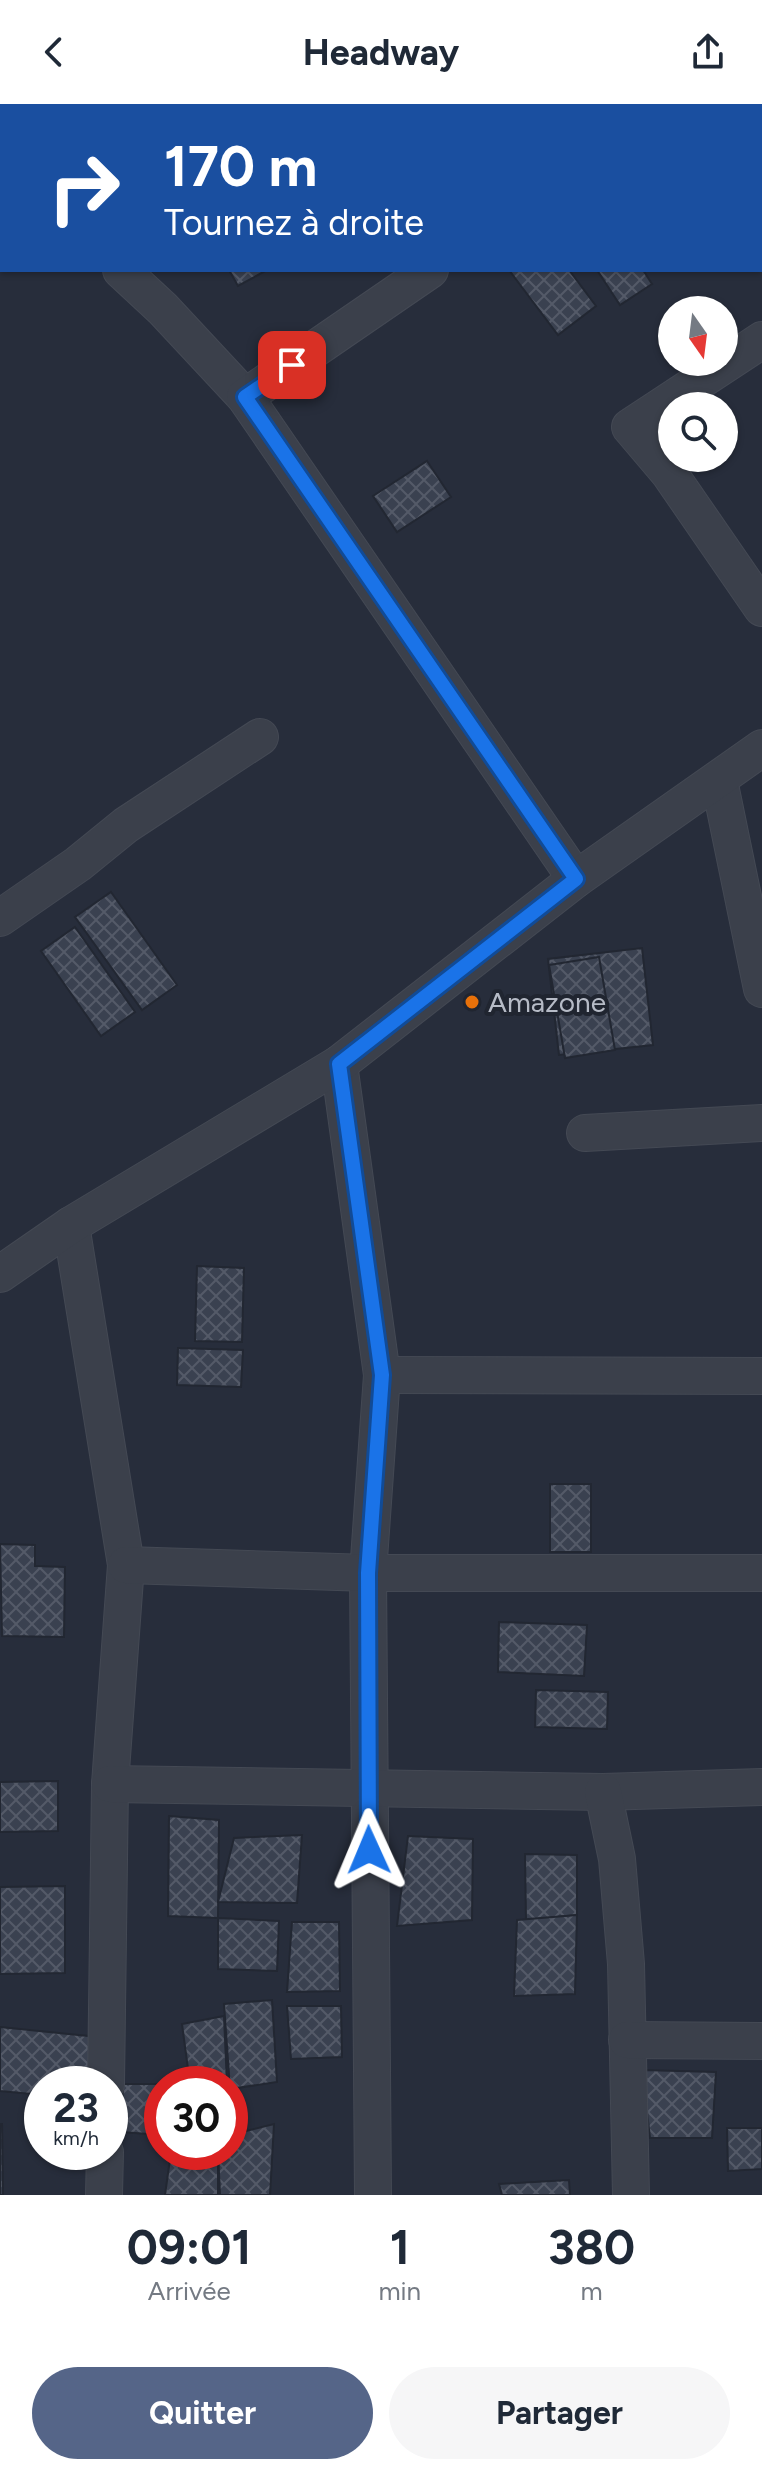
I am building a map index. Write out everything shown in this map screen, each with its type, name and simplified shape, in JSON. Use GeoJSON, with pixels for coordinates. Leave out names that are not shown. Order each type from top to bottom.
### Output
{"type":"FeatureCollection","features":[{"type":"Feature","properties":{"kind":"street"},"geometry":{"type":"LineString","coordinates":[[123,272],[163,309],[245,397],[576,879]]}},
{"type":"Feature","properties":{"kind":"street"},"geometry":{"type":"LineString","coordinates":[[245,397],[427,272]]}},
{"type":"Feature","properties":{"kind":"street"},"geometry":{"type":"LineString","coordinates":[[762,340],[630,427],[669,473],[762,608]]}},
{"type":"Feature","properties":{"kind":"street"},"geometry":{"type":"LineString","coordinates":[[0,918],[78,864],[126,825],[260,737]]}},
{"type":"Feature","properties":{"kind":"street"},"geometry":{"type":"LineString","coordinates":[[0,1274],[71,1225],[339,1064],[576,879],[762,748]]}},
{"type":"Feature","properties":{"kind":"street"},"geometry":{"type":"LineString","coordinates":[[719,780],[762,989]]}},
{"type":"Feature","properties":{"kind":"street"},"geometry":{"type":"LineString","coordinates":[[339,1064],[382,1375],[368,1573],[373,2195]]}},
{"type":"Feature","properties":{"kind":"street"},"geometry":{"type":"LineString","coordinates":[[585,1133],[762,1123]]}},
{"type":"Feature","properties":{"kind":"street"},"geometry":{"type":"LineString","coordinates":[[71,1225],[126,1565],[110,1784],[106,2066]]}},
{"type":"Feature","properties":{"kind":"street"},"geometry":{"type":"LineString","coordinates":[[382,1375],[762,1376]]}},
{"type":"Feature","properties":{"kind":"street"},"geometry":{"type":"LineString","coordinates":[[126,1565],[368,1573],[762,1573]]}},
{"type":"Feature","properties":{"kind":"street"},"geometry":{"type":"LineString","coordinates":[[110,1784],[603,1792],[762,1787]]}},
{"type":"Feature","properties":{"kind":"street"},"geometry":{"type":"LineString","coordinates":[[603,1792],[617,1859],[626,1964],[631,2195]]}},
{"type":"Feature","properties":{"kind":"street"},"geometry":{"type":"LineString","coordinates":[[627,2040],[762,2041]]}},
{"type":"Feature","properties":{"kind":"street"},"geometry":{"type":"LineString","coordinates":[[104,2195],[105,2170]]}},
{"type":"Feature","properties":{"kind":"building"},"geometry":{"type":"Polygon","coordinates":[[[230,272],[263,272],[238,286],[230,272]]]}},
{"type":"Feature","properties":{"kind":"building"},"geometry":{"type":"Polygon","coordinates":[[[511,272],[570,272],[596,306],[558,335],[511,272]]]}},
{"type":"Feature","properties":{"kind":"building"},"geometry":{"type":"Polygon","coordinates":[[[598,272],[644,272],[652,284],[620,305],[598,272]]]}},
{"type":"Feature","properties":{"kind":"building"},"geometry":{"type":"Polygon","coordinates":[[[427,461],[451,497],[397,532],[373,496],[427,461]]]}},
{"type":"Feature","properties":{"kind":"building"},"geometry":{"type":"Polygon","coordinates":[[[111,892],[177,985],[142,1010],[75,917],[111,892]]]}},
{"type":"Feature","properties":{"kind":"building"},"geometry":{"type":"Polygon","coordinates":[[[75,927],[135,1012],[101,1036],[41,951],[75,927]]]}},
{"type":"Feature","properties":{"kind":"building"},"geometry":{"type":"Polygon","coordinates":[[[642,948],[653,1045],[559,1055],[548,959],[642,948]]]}},
{"type":"Feature","properties":{"kind":"building"},"geometry":{"type":"Polygon","coordinates":[[[599,957],[615,1050],[565,1058],[549,965],[599,957]]]}},
{"type":"Feature","properties":{"kind":"building"},"geometry":{"type":"Polygon","coordinates":[[[197,1266],[244,1268],[242,1342],[195,1341],[197,1266]]]}},
{"type":"Feature","properties":{"kind":"building"},"geometry":{"type":"Polygon","coordinates":[[[178,1348],[243,1350],[241,1387],[177,1385],[178,1348]]]}},
{"type":"Feature","properties":{"kind":"building"},"geometry":{"type":"Polygon","coordinates":[[[550,1484],[591,1484],[591,1552],[550,1552],[550,1484]]]}},
{"type":"Feature","properties":{"kind":"building"},"geometry":{"type":"Polygon","coordinates":[[[0,1544],[35,1545],[35,1566],[65,1567],[64,1637],[2,1636],[0,1544]]]}},
{"type":"Feature","properties":{"kind":"building"},"geometry":{"type":"Polygon","coordinates":[[[499,1622],[587,1625],[584,1676],[498,1672],[499,1622]]]}},
{"type":"Feature","properties":{"kind":"building"},"geometry":{"type":"Polygon","coordinates":[[[536,1690],[608,1692],[607,1729],[535,1727],[536,1690]]]}},
{"type":"Feature","properties":{"kind":"building"},"geometry":{"type":"Polygon","coordinates":[[[58,1781],[58,1831],[0,1832],[0,1782],[58,1781]]]}},
{"type":"Feature","properties":{"kind":"building"},"geometry":{"type":"Polygon","coordinates":[[[169,1816],[219,1820],[218,1918],[168,1916],[169,1816]]]}},
{"type":"Feature","properties":{"kind":"building"},"geometry":{"type":"Polygon","coordinates":[[[302,1835],[297,1903],[218,1902],[234,1838],[302,1835]]]}},
{"type":"Feature","properties":{"kind":"building"},"geometry":{"type":"Polygon","coordinates":[[[408,1836],[473,1839],[472,1920],[397,1926],[408,1836]]]}},
{"type":"Feature","properties":{"kind":"building"},"geometry":{"type":"Polygon","coordinates":[[[525,1854],[577,1855],[577,1915],[526,1920],[525,1854]]]}},
{"type":"Feature","properties":{"kind":"building"},"geometry":{"type":"Polygon","coordinates":[[[65,1886],[65,1973],[0,1974],[0,1887],[65,1886]]]}},
{"type":"Feature","properties":{"kind":"building"},"geometry":{"type":"Polygon","coordinates":[[[577,1915],[575,1994],[514,1996],[517,1920],[577,1915]]]}},
{"type":"Feature","properties":{"kind":"building"},"geometry":{"type":"Polygon","coordinates":[[[218,1918],[279,1921],[277,1971],[218,1969],[218,1918]]]}},
{"type":"Feature","properties":{"kind":"building"},"geometry":{"type":"Polygon","coordinates":[[[292,1922],[339,1922],[340,1991],[287,1992],[292,1922]]]}},
{"type":"Feature","properties":{"kind":"building"},"geometry":{"type":"Polygon","coordinates":[[[272,2000],[277,2082],[248,2086],[248,2066],[228,2066],[224,2004],[272,2000]]]}},
{"type":"Feature","properties":{"kind":"building"},"geometry":{"type":"Polygon","coordinates":[[[287,2006],[341,2006],[342,2057],[291,2059],[287,2006]]]}},
{"type":"Feature","properties":{"kind":"building"},"geometry":{"type":"Polygon","coordinates":[[[224,2016],[226,2066],[188,2066],[182,2024],[224,2016]]]}},
{"type":"Feature","properties":{"kind":"building"},"geometry":{"type":"Polygon","coordinates":[[[0,2027],[98,2037],[95,2066],[24,2066],[24,2093],[0,2091],[0,2027]]]}},
{"type":"Feature","properties":{"kind":"building"},"geometry":{"type":"Polygon","coordinates":[[[642,2070],[716,2072],[712,2138],[650,2138],[642,2070]]]}},
{"type":"Feature","properties":{"kind":"building"},"geometry":{"type":"Polygon","coordinates":[[[128,2084],[144,2084],[144,2134],[128,2133],[128,2084]]]}},
{"type":"Feature","properties":{"kind":"building"},"geometry":{"type":"Polygon","coordinates":[[[2,2124],[3,2195],[0,2195],[2,2124]]]}},
{"type":"Feature","properties":{"kind":"building"},"geometry":{"type":"Polygon","coordinates":[[[274,2124],[270,2195],[220,2195],[219,2170],[248,2170],[248,2130],[274,2124]]]}},
{"type":"Feature","properties":{"kind":"building"},"geometry":{"type":"Polygon","coordinates":[[[727,2128],[762,2128],[762,2169],[728,2171],[727,2128]]]}},
{"type":"Feature","properties":{"kind":"building"},"geometry":{"type":"Polygon","coordinates":[[[168,2170],[218,2170],[218,2195],[165,2195],[168,2170]]]}},
{"type":"Feature","properties":{"kind":"building"},"geometry":{"type":"Polygon","coordinates":[[[569,2180],[570,2195],[502,2195],[499,2184],[569,2180]]]}},
{"type":"Feature","properties":{"kind":"place","name":"Amazone"},"geometry":{"type":"Point","coordinates":[472,1002]}},
{"type":"Feature","properties":{"kind":"route"},"geometry":{"type":"LineString","coordinates":[[292,365],[245,397],[576,879],[339,1064],[382,1375],[368,1573],[369,1850]]}}]}
